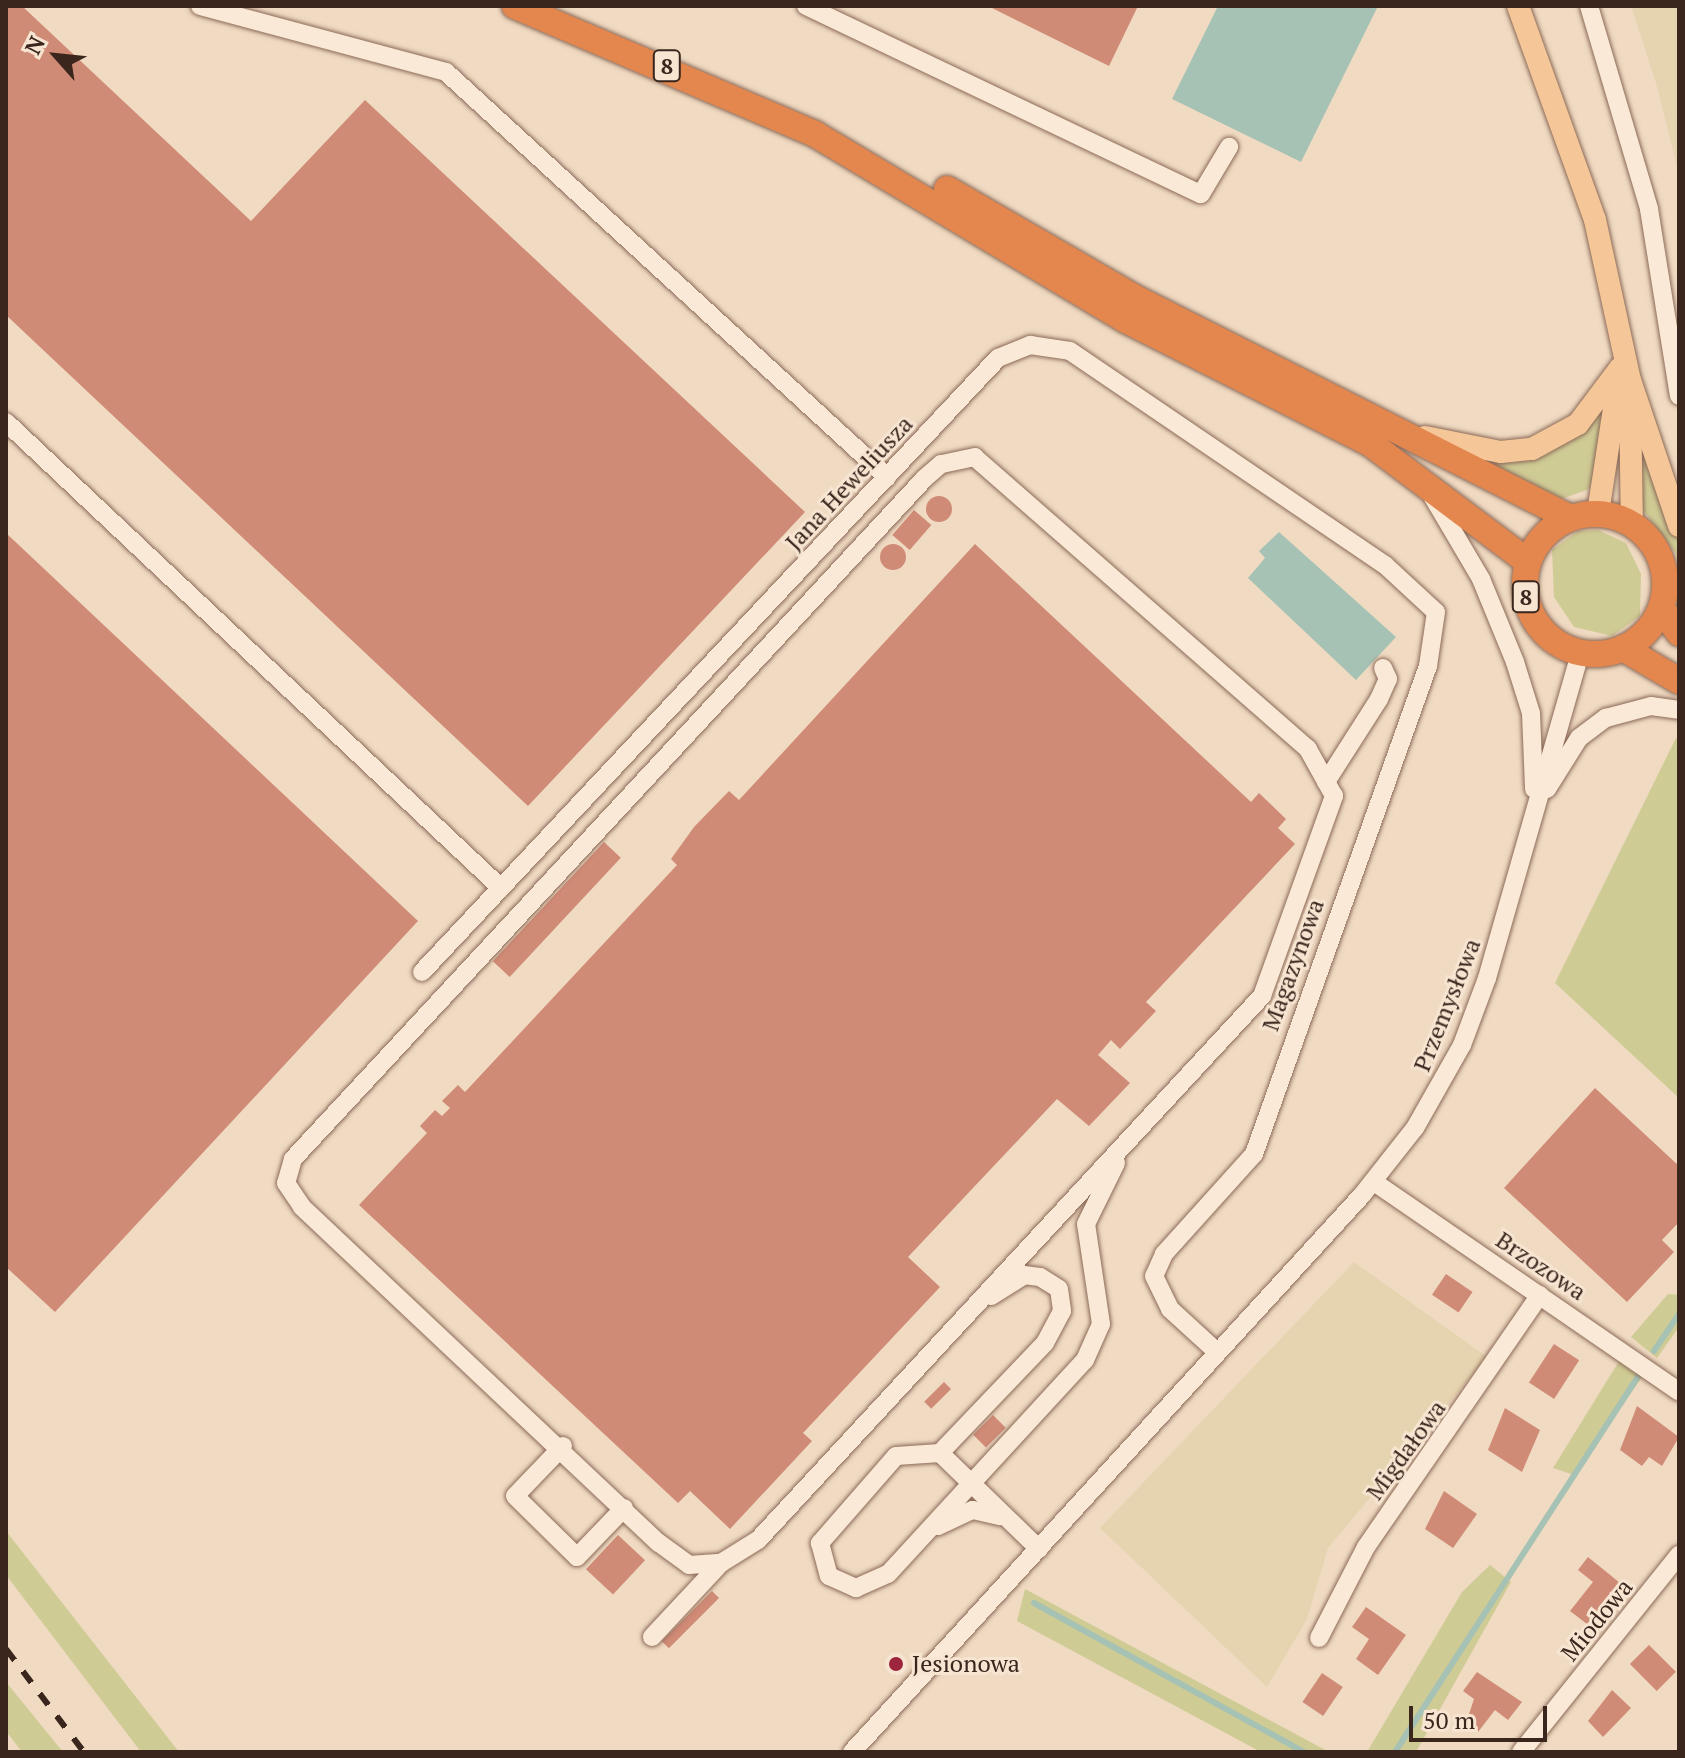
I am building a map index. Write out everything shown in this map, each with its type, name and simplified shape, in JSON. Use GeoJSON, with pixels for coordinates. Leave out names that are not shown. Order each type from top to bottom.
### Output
{"type":"FeatureCollection","features":[{"type":"Feature","properties":{"kind":"highway","name":"8"},"geometry":{"type":"LineString","coordinates":[[515,6],[939,185],[1147,305],[1570,518]]}},
{"type":"Feature","properties":{"kind":"highway","name":"8"},"geometry":{"type":"LineString","coordinates":[[815,134],[1056,281],[1420,476],[1528,562]]}},
{"type":"Feature","properties":{"kind":"highway","name":"8"},"geometry":{"type":"LineString","coordinates":[[1580,653],[1534,619],[1528,562],[1544,536],[1570,518],[1598,513],[1632,524]]}},
{"type":"Feature","properties":{"kind":"highway"},"geometry":{"type":"LineString","coordinates":[[1623,648],[1661,608],[1664,570],[1632,524]]}},
{"type":"Feature","properties":{"kind":"highway"},"geometry":{"type":"LineString","coordinates":[[1661,608],[1679,633]]}},
{"type":"Feature","properties":{"kind":"highway"},"geometry":{"type":"LineString","coordinates":[[1580,653],[1623,648],[1679,681]]}},
{"type":"Feature","properties":{"kind":"main road"},"geometry":{"type":"LineString","coordinates":[[1518,6],[1595,220],[1625,374],[1632,524]]}},
{"type":"Feature","properties":{"kind":"main road"},"geometry":{"type":"LineString","coordinates":[[1396,429],[1463,447],[1532,449],[1578,424],[1625,374]]}},
{"type":"Feature","properties":{"kind":"main road"},"geometry":{"type":"LineString","coordinates":[[1598,513],[1625,374]]}},
{"type":"Feature","properties":{"kind":"main road"},"geometry":{"type":"LineString","coordinates":[[1625,374],[1679,526]]}},
{"type":"Feature","properties":{"kind":"street"},"geometry":{"type":"LineString","coordinates":[[200,6],[446,72],[887,477]]}},
{"type":"Feature","properties":{"kind":"street"},"geometry":{"type":"LineString","coordinates":[[806,6],[1201,194],[1229,147]]}},
{"type":"Feature","properties":{"kind":"street"},"geometry":{"type":"LineString","coordinates":[[1589,6],[1649,209],[1679,396]]}},
{"type":"Feature","properties":{"kind":"street","name":"Jana Heweliusza"},"geometry":{"type":"LineString","coordinates":[[422,972],[998,358],[1051,345],[1070,351],[1385,565]]}},
{"type":"Feature","properties":{"kind":"street"},"geometry":{"type":"LineString","coordinates":[[6,422],[501,888]]}},
{"type":"Feature","properties":{"kind":"street"},"geometry":{"type":"LineString","coordinates":[[652,1637],[721,1563],[758,1540],[1262,996],[1334,796],[1308,749],[1001,476],[975,457],[932,471],[293,1159],[286,1183],[302,1207],[689,1565],[721,1563]]}},
{"type":"Feature","properties":{"kind":"street"},"geometry":{"type":"LineString","coordinates":[[1420,476],[1481,579],[1515,662],[1534,741],[1534,812]]}},
{"type":"Feature","properties":{"kind":"street","name":"Magazynowa"},"geometry":{"type":"LineString","coordinates":[[1217,1352],[1170,1309],[1154,1276],[1164,1254],[1254,1154],[1428,666],[1436,612],[1385,565]]}},
{"type":"Feature","properties":{"kind":"street","name":"Przemysłowa"},"geometry":{"type":"LineString","coordinates":[[1217,1352],[1374,1182],[1462,1045],[1580,653]]}},
{"type":"Feature","properties":{"kind":"street"},"geometry":{"type":"LineString","coordinates":[[1326,782],[1379,699],[1388,679],[1383,668]]}},
{"type":"Feature","properties":{"kind":"street"},"geometry":{"type":"LineString","coordinates":[[1534,812],[1568,753],[1593,726],[1635,709],[1679,710]]}},
{"type":"Feature","properties":{"kind":"street"},"geometry":{"type":"LineString","coordinates":[[969,1311],[1024,1275],[1059,1289],[1062,1311],[1045,1343],[940,1453],[896,1456],[820,1543],[829,1576],[856,1588],[888,1574],[1085,1360],[1101,1324],[1086,1224],[1133,1133]]}},
{"type":"Feature","properties":{"kind":"street","name":"Brzozowa"},"geometry":{"type":"LineString","coordinates":[[1374,1182],[1679,1392]]}},
{"type":"Feature","properties":{"kind":"street","name":"Migdałowa"},"geometry":{"type":"LineString","coordinates":[[1319,1638],[1366,1547],[1540,1295]]}},
{"type":"Feature","properties":{"kind":"street"},"geometry":{"type":"LineString","coordinates":[[852,1752],[1217,1352]]}},
{"type":"Feature","properties":{"kind":"street"},"geometry":{"type":"LineString","coordinates":[[563,1446],[515,1496],[577,1557],[624,1508]]}},
{"type":"Feature","properties":{"kind":"street"},"geometry":{"type":"LineString","coordinates":[[940,1453],[973,1482],[1000,1516],[1039,1549]]}},
{"type":"Feature","properties":{"kind":"street"},"geometry":{"type":"LineString","coordinates":[[928,1530],[973,1510],[1000,1516]]}},
{"type":"Feature","properties":{"kind":"street","name":"Miodowa"},"geometry":{"type":"LineString","coordinates":[[1521,1752],[1679,1555]]}},
{"type":"Feature","properties":{"kind":"shaded area"},"geometry":{"type":"Polygon","coordinates":[[[1218,6],[1378,6],[1301,162],[1172,99],[1218,6]]]}},
{"type":"Feature","properties":{"kind":"shaded area"},"geometry":{"type":"Polygon","coordinates":[[[1631,6],[1679,6],[1679,174],[1656,83],[1631,6]]]}},
{"type":"Feature","properties":{"kind":"shaded area"},"geometry":{"type":"Polygon","coordinates":[[[1604,408],[1596,482],[1587,490],[1558,500],[1485,462],[1546,455],[1604,408]]]}},
{"type":"Feature","properties":{"kind":"shaded area"},"geometry":{"type":"Polygon","coordinates":[[[1640,432],[1679,541],[1679,608],[1676,554],[1640,506],[1640,432]]]}},
{"type":"Feature","properties":{"kind":"shaded area"},"geometry":{"type":"Polygon","coordinates":[[[1598,530],[1626,543],[1641,574],[1640,616],[1612,636],[1574,627],[1554,597],[1552,550],[1578,531],[1598,530]]]}},
{"type":"Feature","properties":{"kind":"shaded area"},"geometry":{"type":"Polygon","coordinates":[[[1279,532],[1396,637],[1356,680],[1248,578],[1265,558],[1259,551],[1279,532]]]}},
{"type":"Feature","properties":{"kind":"shaded area"},"geometry":{"type":"Polygon","coordinates":[[[1676,738],[1679,741],[1679,1098],[1555,983],[1676,738]]]}},
{"type":"Feature","properties":{"kind":"shaded area"},"geometry":{"type":"Polygon","coordinates":[[[1354,1262],[1487,1357],[1328,1548],[1307,1619],[1267,1687],[1100,1528],[1354,1262]]]}},
{"type":"Feature","properties":{"kind":"shaded area"},"geometry":{"type":"Polygon","coordinates":[[[1668,1294],[1679,1295],[1679,1327],[1657,1358],[1631,1337],[1668,1294]]]}},
{"type":"Feature","properties":{"kind":"shaded area"},"geometry":{"type":"Polygon","coordinates":[[[1621,1358],[1645,1373],[1574,1475],[1553,1468],[1621,1358]]]}},
{"type":"Feature","properties":{"kind":"shaded area"},"geometry":{"type":"Polygon","coordinates":[[[6,1531],[179,1752],[141,1752],[6,1575],[6,1531]]]}},
{"type":"Feature","properties":{"kind":"shaded area"},"geometry":{"type":"Polygon","coordinates":[[[1490,1565],[1511,1582],[1416,1752],[1367,1752],[1462,1592],[1490,1565]]]}},
{"type":"Feature","properties":{"kind":"shaded area"},"geometry":{"type":"Polygon","coordinates":[[[1025,1589],[1329,1752],[1261,1752],[1017,1621],[1025,1589]]]}},
{"type":"Feature","properties":{"kind":"shaded area"},"geometry":{"type":"Polygon","coordinates":[[[6,1682],[63,1752],[22,1752],[6,1731],[6,1682]]]}},
{"type":"Feature","properties":{"kind":"building"},"geometry":{"type":"Polygon","coordinates":[[[6,6],[22,6],[251,221],[365,100],[805,512],[528,806],[6,315],[6,6]]]}},
{"type":"Feature","properties":{"kind":"building"},"geometry":{"type":"Polygon","coordinates":[[[988,6],[1138,6],[1109,66],[988,6]]]}},
{"type":"Feature","properties":{"kind":"building"},"geometry":{"type":"Polygon","coordinates":[[[939,496],[948,500],[952,509],[948,518],[939,522],[930,518],[926,509],[930,500],[939,496]]]}},
{"type":"Feature","properties":{"kind":"building"},"geometry":{"type":"Polygon","coordinates":[[[914,510],[931,525],[910,550],[892,535],[914,510]]]}},
{"type":"Feature","properties":{"kind":"building"},"geometry":{"type":"Polygon","coordinates":[[[6,533],[418,921],[55,1312],[6,1267],[6,533]]]}},
{"type":"Feature","properties":{"kind":"building"},"geometry":{"type":"Polygon","coordinates":[[[893,544],[902,548],[906,557],[902,566],[893,570],[884,566],[880,557],[884,548],[893,544]]]}},
{"type":"Feature","properties":{"kind":"building"},"geometry":{"type":"Polygon","coordinates":[[[975,544],[1251,802],[1259,793],[1286,819],[1278,828],[1295,844],[1146,1002],[1156,1011],[1120,1049],[1111,1040],[1098,1055],[1130,1083],[1089,1126],[1057,1099],[908,1257],[940,1287],[803,1433],[812,1441],[730,1529],[690,1491],[678,1503],[359,1205],[427,1133],[420,1126],[435,1110],[442,1116],[450,1108],[442,1101],[458,1085],[465,1092],[677,865],[671,859],[694,827],[729,791],[739,800],[975,544]]]}},
{"type":"Feature","properties":{"kind":"building"},"geometry":{"type":"Polygon","coordinates":[[[604,842],[621,858],[510,977],[493,961],[604,842]]]}},
{"type":"Feature","properties":{"kind":"building"},"geometry":{"type":"Polygon","coordinates":[[[1595,1088],[1679,1166],[1679,1222],[1662,1240],[1674,1252],[1627,1302],[1504,1188],[1595,1088]]]}},
{"type":"Feature","properties":{"kind":"building"},"geometry":{"type":"Polygon","coordinates":[[[1446,1274],[1473,1292],[1459,1313],[1432,1295],[1446,1274]]]}},
{"type":"Feature","properties":{"kind":"building"},"geometry":{"type":"Polygon","coordinates":[[[1554,1344],[1579,1360],[1554,1399],[1529,1383],[1554,1344]]]}},
{"type":"Feature","properties":{"kind":"building"},"geometry":{"type":"Polygon","coordinates":[[[944,1382],[951,1389],[931,1409],[924,1402],[944,1382]]]}},
{"type":"Feature","properties":{"kind":"building"},"geometry":{"type":"Polygon","coordinates":[[[1637,1406],[1679,1437],[1662,1466],[1649,1457],[1642,1466],[1620,1450],[1637,1406]]]}},
{"type":"Feature","properties":{"kind":"building"},"geometry":{"type":"Polygon","coordinates":[[[1505,1408],[1540,1430],[1522,1472],[1488,1450],[1505,1408]]]}},
{"type":"Feature","properties":{"kind":"building"},"geometry":{"type":"Polygon","coordinates":[[[993,1415],[1006,1428],[986,1448],[973,1435],[993,1415]]]}},
{"type":"Feature","properties":{"kind":"building"},"geometry":{"type":"Polygon","coordinates":[[[1444,1491],[1477,1514],[1453,1548],[1425,1529],[1444,1491]]]}},
{"type":"Feature","properties":{"kind":"building"},"geometry":{"type":"Polygon","coordinates":[[[618,1535],[645,1560],[613,1595],[586,1569],[618,1535]]]}},
{"type":"Feature","properties":{"kind":"building"},"geometry":{"type":"Polygon","coordinates":[[[1588,1557],[1620,1583],[1587,1624],[1570,1611],[1593,1582],[1578,1570],[1588,1557]]]}},
{"type":"Feature","properties":{"kind":"building"},"geometry":{"type":"Polygon","coordinates":[[[712,1591],[719,1598],[669,1648],[662,1641],[712,1591]]]}},
{"type":"Feature","properties":{"kind":"building"},"geometry":{"type":"Polygon","coordinates":[[[1366,1607],[1406,1635],[1378,1675],[1356,1659],[1369,1639],[1352,1627],[1366,1607]]]}},
{"type":"Feature","properties":{"kind":"building"},"geometry":{"type":"Polygon","coordinates":[[[1649,1645],[1676,1672],[1657,1691],[1630,1664],[1649,1645]]]}},
{"type":"Feature","properties":{"kind":"building"},"geometry":{"type":"Polygon","coordinates":[[[1477,1672],[1522,1702],[1508,1720],[1495,1710],[1478,1732],[1466,1723],[1474,1699],[1463,1691],[1477,1672]]]}},
{"type":"Feature","properties":{"kind":"building"},"geometry":{"type":"Polygon","coordinates":[[[1322,1673],[1343,1687],[1323,1716],[1302,1702],[1322,1673]]]}},
{"type":"Feature","properties":{"kind":"building"},"geometry":{"type":"Polygon","coordinates":[[[1612,1690],[1631,1708],[1603,1737],[1588,1721],[1612,1690]]]}},
{"type":"Feature","properties":{"kind":"waterway"},"geometry":{"type":"LineString","coordinates":[[1654,1351],[1679,1314]]}},
{"type":"Feature","properties":{"kind":"waterway"},"geometry":{"type":"LineString","coordinates":[[1395,1752],[1639,1375]]}},
{"type":"Feature","properties":{"kind":"waterway"},"geometry":{"type":"LineString","coordinates":[[1034,1603],[1304,1752]]}},
{"type":"Feature","properties":{"kind":"railway"},"geometry":{"type":"LineString","coordinates":[[6,1649],[84,1752]]}},
{"type":"Feature","properties":{"kind":"place","name":"Jesionowa"},"geometry":{"type":"Point","coordinates":[896,1664]}}]}
